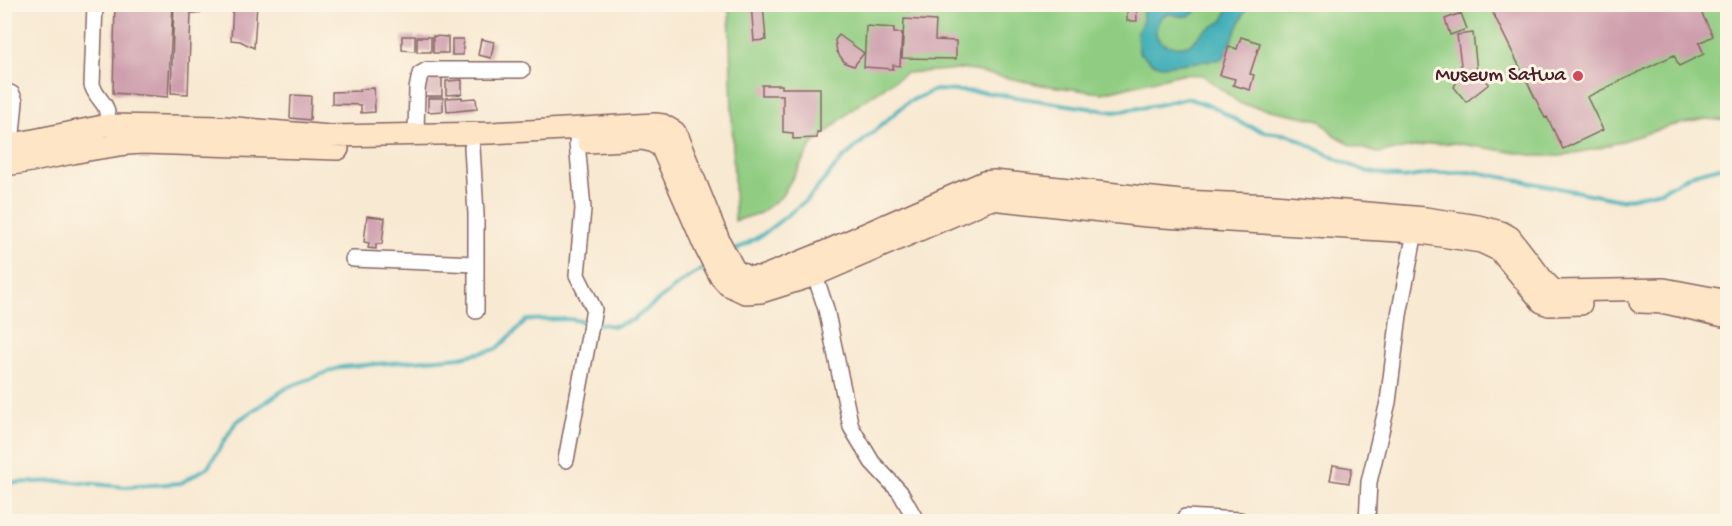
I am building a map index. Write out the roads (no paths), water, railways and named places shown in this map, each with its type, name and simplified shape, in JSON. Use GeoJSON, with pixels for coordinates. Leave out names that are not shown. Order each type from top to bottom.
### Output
{"type":"FeatureCollection","features":[{"type":"Feature","properties":{"kind":"street"},"geometry":{"type":"LineString","coordinates":[[95,4],[92,85],[108,111],[108,126]]}},
{"type":"Feature","properties":{"kind":"street"},"geometry":{"type":"LineString","coordinates":[[416,134],[417,90],[420,74],[427,70],[522,70]]}},
{"type":"Feature","properties":{"kind":"street"},"geometry":{"type":"LineString","coordinates":[[4,90],[12,94],[15,101],[9,155]]}},
{"type":"Feature","properties":{"kind":"street"},"geometry":{"type":"LineString","coordinates":[[9,155],[108,126],[224,128],[330,136],[355,142],[416,134],[663,125],[675,132],[678,139],[713,246]]}},
{"type":"Feature","properties":{"kind":"street"},"geometry":{"type":"LineString","coordinates":[[9,155],[142,142],[355,142],[472,147],[651,141],[661,146],[736,291],[755,293],[815,275],[992,199],[1147,216],[1272,214]]}},
{"type":"Feature","properties":{"kind":"street"},"geometry":{"type":"LineString","coordinates":[[566,460],[592,321],[592,302],[577,275],[583,210],[577,142]]}},
{"type":"Feature","properties":{"kind":"street"},"geometry":{"type":"LineString","coordinates":[[472,147],[477,214],[476,311]]}},
{"type":"Feature","properties":{"kind":"street"},"geometry":{"type":"LineString","coordinates":[[728,274],[762,277],[984,182],[1011,181],[1468,239],[1491,245],[1500,251],[1534,295],[1542,302],[1549,304],[1665,296],[1676,290],[1728,301]]}},
{"type":"Feature","properties":{"kind":"street"},"geometry":{"type":"LineString","coordinates":[[1304,217],[1425,218],[1491,228],[1510,237],[1544,281],[1559,291],[1665,296],[1728,317]]}},
{"type":"Feature","properties":{"kind":"street"},"geometry":{"type":"LineString","coordinates":[[1367,522],[1368,482],[1388,402],[1398,315],[1415,232]]}},
{"type":"Feature","properties":{"kind":"street"},"geometry":{"type":"LineString","coordinates":[[353,259],[476,264]]}},
{"type":"Feature","properties":{"kind":"street"},"geometry":{"type":"LineString","coordinates":[[815,275],[826,309],[851,427],[872,462],[900,492],[917,522]]}},
{"type":"Feature","properties":{"kind":"street"},"geometry":{"type":"LineString","coordinates":[[1185,516],[1243,522]]}},
{"type":"Feature","properties":{"kind":"water"},"geometry":{"type":"Polygon","coordinates":[[[1143,5],[1202,5],[1190,15],[1184,17],[1169,14],[1159,21],[1156,35],[1159,40],[1168,45],[1181,46],[1190,44],[1204,31],[1222,21],[1228,9],[1226,5],[1248,5],[1223,59],[1161,66],[1151,62],[1139,52],[1137,33],[1143,21],[1143,5]]]}},
{"type":"Feature","properties":{"kind":"waterway"},"geometry":{"type":"LineString","coordinates":[[732,252],[762,235],[808,199],[841,160],[908,102],[935,90],[983,92],[1114,112],[1187,98],[1214,107],[1243,124],[1265,132],[1290,135],[1365,171],[1403,178],[1436,173],[1476,172],[1620,200],[1661,191],[1693,174],[1728,165]]}},
{"type":"Feature","properties":{"kind":"waterway"},"geometry":{"type":"LineString","coordinates":[[595,323],[614,326],[633,320],[687,278],[707,267]]}},
{"type":"Feature","properties":{"kind":"waterway"},"geometry":{"type":"LineString","coordinates":[[4,483],[63,481],[125,487],[181,483],[208,467],[236,422],[288,387],[341,367],[461,357],[497,349],[527,320],[569,319],[588,322]]}},
{"type":"Feature","properties":{"kind":"place","name":"Museum Satwa"},"geometry":{"type":"Point","coordinates":[1578,76]}}]}
